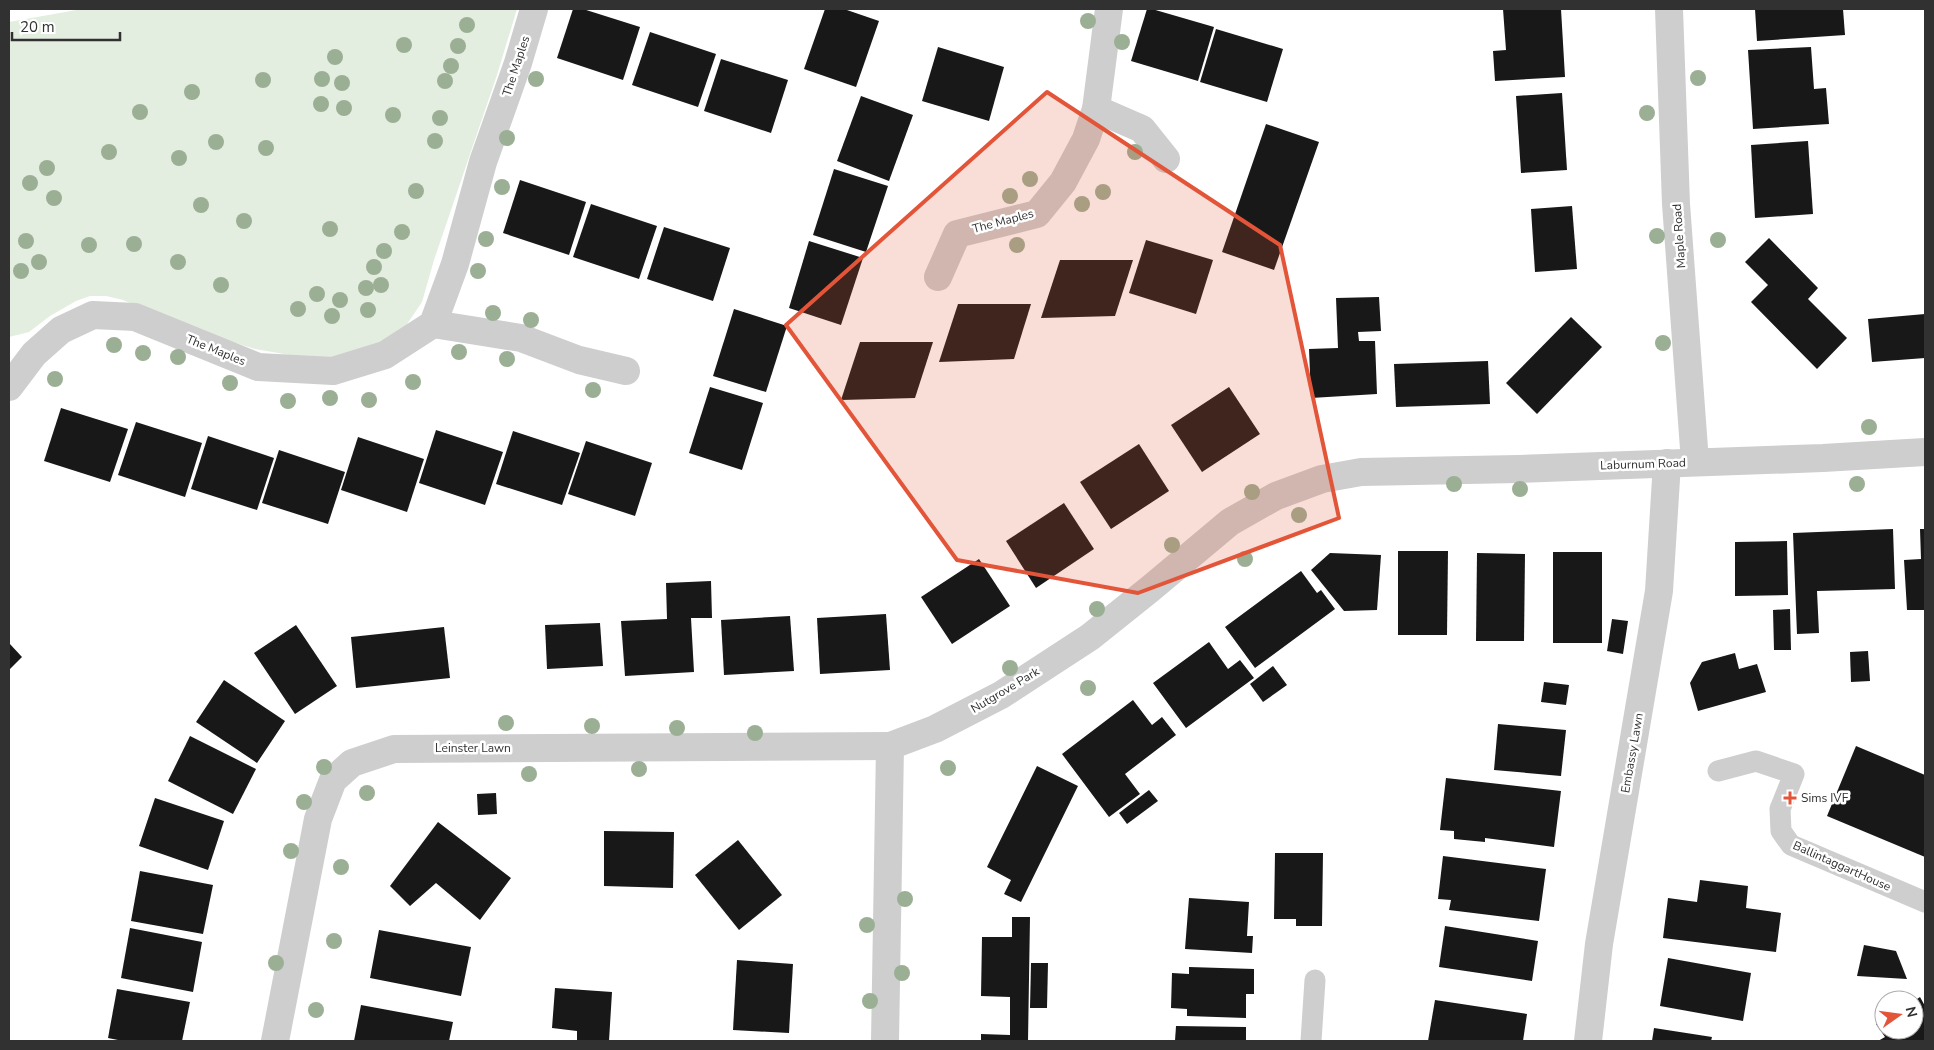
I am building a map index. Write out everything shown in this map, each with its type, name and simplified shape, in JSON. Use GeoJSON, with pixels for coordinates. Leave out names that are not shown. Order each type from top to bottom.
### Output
{"type":"FeatureCollection","features":[{"type":"Feature","properties":{"kind":"street","name":"The Maples"},"geometry":{"type":"LineString","coordinates":[[11,379],[34,354],[61,330],[93,315],[135,317],[258,367],[333,371],[385,355],[433,324],[455,264],[483,162],[518,63],[534,9]]}},
{"type":"Feature","properties":{"kind":"street","name":"The Maples"},"geometry":{"type":"LineString","coordinates":[[938,277],[957,234],[1037,214],[1063,182],[1086,139],[1096,109],[1109,9]]}},
{"type":"Feature","properties":{"kind":"street","name":"Maple Road"},"geometry":{"type":"LineString","coordinates":[[1669,9],[1676,204],[1695,462]]}},
{"type":"Feature","properties":{"kind":"street"},"geometry":{"type":"LineString","coordinates":[[1096,109],[1142,129],[1166,159]]}},
{"type":"Feature","properties":{"kind":"street"},"geometry":{"type":"LineString","coordinates":[[433,324],[521,338],[579,360],[626,371]]}},
{"type":"Feature","properties":{"kind":"street","name":"Laburnum Road"},"geometry":{"type":"LineString","coordinates":[[1361,472],[1519,469],[1822,458],[1925,452]]}},
{"type":"Feature","properties":{"kind":"street","name":"Embassy Lawn"},"geometry":{"type":"LineString","coordinates":[[1588,1041],[1599,944],[1659,591],[1667,463]]}},
{"type":"Feature","properties":{"kind":"street","name":"Nutgrove Park"},"geometry":{"type":"LineString","coordinates":[[890,746],[935,729],[1001,695],[1066,653],[1090,637],[1143,595],[1230,522],[1276,496],[1322,479],[1361,472]]}},
{"type":"Feature","properties":{"kind":"street"},"geometry":{"type":"LineString","coordinates":[[885,1041],[890,746]]}},
{"type":"Feature","properties":{"kind":"street","name":"Leinster Lawn"},"geometry":{"type":"LineString","coordinates":[[275,1041],[318,819],[333,780],[352,763],[394,749],[890,746]]}},
{"type":"Feature","properties":{"kind":"lane","name":"BallintaggartHouse"},"geometry":{"type":"LineString","coordinates":[[1718,772],[1756,761],[1794,774],[1780,809],[1781,831],[1791,845],[1925,902]]}},
{"type":"Feature","properties":{"kind":"lane"},"geometry":{"type":"LineString","coordinates":[[1311,1041],[1315,980]]}},
{"type":"Feature","properties":{"kind":"highlighted area"},"geometry":{"type":"Polygon","coordinates":[[[1047,92],[1280,245],[1339,518],[1138,593],[957,560],[786,325],[1047,92]]]}},
{"type":"Feature","properties":{"kind":"green space"},"geometry":{"type":"Polygon","coordinates":[[[82,9],[517,9],[497,75],[434,260],[422,302],[397,339],[348,359],[301,357],[255,349],[191,329],[123,300],[106,296],[90,296],[76,301],[50,316],[29,332],[9,337],[9,22],[82,9]]]}},
{"type":"Feature","properties":{"kind":"building"},"geometry":{"type":"Polygon","coordinates":[[[573,9],[583,9],[640,27],[623,80],[557,58],[573,9]]]}},
{"type":"Feature","properties":{"kind":"building"},"geometry":{"type":"Polygon","coordinates":[[[825,9],[844,9],[879,21],[856,87],[804,69],[825,9]]]}},
{"type":"Feature","properties":{"kind":"building"},"geometry":{"type":"Polygon","coordinates":[[[1147,9],[1214,27],[1198,81],[1131,61],[1147,9]]]}},
{"type":"Feature","properties":{"kind":"building"},"geometry":{"type":"Polygon","coordinates":[[[1503,9],[1561,9],[1565,77],[1495,81],[1493,51],[1506,50],[1503,9]]]}},
{"type":"Feature","properties":{"kind":"building"},"geometry":{"type":"Polygon","coordinates":[[[1755,9],[1843,9],[1845,35],[1757,41],[1755,9]]]}},
{"type":"Feature","properties":{"kind":"building"},"geometry":{"type":"Polygon","coordinates":[[[1216,29],[1283,49],[1267,102],[1200,82],[1216,29]]]}},
{"type":"Feature","properties":{"kind":"building"},"geometry":{"type":"Polygon","coordinates":[[[650,32],[716,54],[698,107],[632,85],[650,32]]]}},
{"type":"Feature","properties":{"kind":"building"},"geometry":{"type":"Polygon","coordinates":[[[938,47],[1004,67],[989,121],[922,101],[938,47]]]}},
{"type":"Feature","properties":{"kind":"building"},"geometry":{"type":"Polygon","coordinates":[[[1811,47],[1814,89],[1826,88],[1829,124],[1753,129],[1748,50],[1811,47]]]}},
{"type":"Feature","properties":{"kind":"building"},"geometry":{"type":"Polygon","coordinates":[[[721,59],[788,80],[771,133],[704,111],[721,59]]]}},
{"type":"Feature","properties":{"kind":"building"},"geometry":{"type":"Polygon","coordinates":[[[1562,93],[1567,170],[1521,173],[1516,96],[1562,93]]]}},
{"type":"Feature","properties":{"kind":"building"},"geometry":{"type":"Polygon","coordinates":[[[861,96],[913,115],[889,181],[837,161],[861,96]]]}},
{"type":"Feature","properties":{"kind":"building"},"geometry":{"type":"Polygon","coordinates":[[[1266,124],[1319,142],[1274,270],[1222,252],[1266,124]]]}},
{"type":"Feature","properties":{"kind":"building"},"geometry":{"type":"Polygon","coordinates":[[[1808,141],[1813,214],[1755,218],[1751,145],[1808,141]]]}},
{"type":"Feature","properties":{"kind":"building"},"geometry":{"type":"Polygon","coordinates":[[[834,169],[888,186],[866,252],[813,235],[834,169]]]}},
{"type":"Feature","properties":{"kind":"building"},"geometry":{"type":"Polygon","coordinates":[[[520,180],[586,202],[569,255],[503,233],[520,180]]]}},
{"type":"Feature","properties":{"kind":"building"},"geometry":{"type":"Polygon","coordinates":[[[591,204],[657,226],[639,279],[573,257],[591,204]]]}},
{"type":"Feature","properties":{"kind":"building"},"geometry":{"type":"Polygon","coordinates":[[[1572,206],[1577,269],[1535,272],[1531,209],[1572,206]]]}},
{"type":"Feature","properties":{"kind":"building"},"geometry":{"type":"Polygon","coordinates":[[[664,227],[730,248],[713,301],[647,279],[664,227]]]}},
{"type":"Feature","properties":{"kind":"building"},"geometry":{"type":"Polygon","coordinates":[[[1769,238],[1818,288],[1808,299],[1847,338],[1817,369],[1751,302],[1768,285],[1745,262],[1769,238]]]}},
{"type":"Feature","properties":{"kind":"building"},"geometry":{"type":"Polygon","coordinates":[[[1146,240],[1213,260],[1196,314],[1129,293],[1146,240]]]}},
{"type":"Feature","properties":{"kind":"building"},"geometry":{"type":"Polygon","coordinates":[[[809,241],[863,258],[841,325],[789,308],[809,241]]]}},
{"type":"Feature","properties":{"kind":"building"},"geometry":{"type":"Polygon","coordinates":[[[1060,260],[1133,260],[1115,316],[1041,318],[1060,260]]]}},
{"type":"Feature","properties":{"kind":"building"},"geometry":{"type":"Polygon","coordinates":[[[1379,297],[1381,331],[1358,332],[1359,341],[1375,341],[1377,394],[1311,398],[1309,349],[1338,348],[1336,298],[1379,297]]]}},
{"type":"Feature","properties":{"kind":"building"},"geometry":{"type":"Polygon","coordinates":[[[958,304],[1031,304],[1014,359],[939,362],[958,304]]]}},
{"type":"Feature","properties":{"kind":"building"},"geometry":{"type":"Polygon","coordinates":[[[734,309],[787,326],[766,392],[713,376],[734,309]]]}},
{"type":"Feature","properties":{"kind":"building"},"geometry":{"type":"Polygon","coordinates":[[[1925,314],[1925,358],[1872,362],[1868,319],[1925,314]]]}},
{"type":"Feature","properties":{"kind":"building"},"geometry":{"type":"Polygon","coordinates":[[[1571,317],[1602,347],[1537,414],[1506,383],[1571,317]]]}},
{"type":"Feature","properties":{"kind":"building"},"geometry":{"type":"Polygon","coordinates":[[[860,342],[933,342],[915,398],[841,400],[860,342]]]}},
{"type":"Feature","properties":{"kind":"building"},"geometry":{"type":"Polygon","coordinates":[[[1488,361],[1490,404],[1396,407],[1394,364],[1488,361]]]}},
{"type":"Feature","properties":{"kind":"building"},"geometry":{"type":"Polygon","coordinates":[[[710,387],[763,403],[742,470],[689,453],[710,387]]]}},
{"type":"Feature","properties":{"kind":"building"},"geometry":{"type":"Polygon","coordinates":[[[1229,387],[1260,434],[1202,472],[1171,425],[1229,387]]]}},
{"type":"Feature","properties":{"kind":"building"},"geometry":{"type":"Polygon","coordinates":[[[61,408],[128,429],[110,482],[44,461],[61,408]]]}},
{"type":"Feature","properties":{"kind":"building"},"geometry":{"type":"Polygon","coordinates":[[[136,422],[202,443],[185,497],[118,475],[136,422]]]}},
{"type":"Feature","properties":{"kind":"building"},"geometry":{"type":"Polygon","coordinates":[[[436,430],[503,452],[485,505],[419,483],[436,430]]]}},
{"type":"Feature","properties":{"kind":"building"},"geometry":{"type":"Polygon","coordinates":[[[513,431],[580,453],[562,505],[496,484],[513,431]]]}},
{"type":"Feature","properties":{"kind":"building"},"geometry":{"type":"Polygon","coordinates":[[[208,436],[274,458],[257,510],[191,489],[208,436]]]}},
{"type":"Feature","properties":{"kind":"building"},"geometry":{"type":"Polygon","coordinates":[[[358,437],[424,459],[407,512],[341,490],[358,437]]]}},
{"type":"Feature","properties":{"kind":"building"},"geometry":{"type":"Polygon","coordinates":[[[586,441],[652,463],[635,516],[568,494],[586,441]]]}},
{"type":"Feature","properties":{"kind":"building"},"geometry":{"type":"Polygon","coordinates":[[[1139,444],[1169,491],[1111,529],[1080,482],[1139,444]]]}},
{"type":"Feature","properties":{"kind":"building"},"geometry":{"type":"Polygon","coordinates":[[[279,450],[345,472],[328,524],[262,503],[279,450]]]}},
{"type":"Feature","properties":{"kind":"building"},"geometry":{"type":"Polygon","coordinates":[[[1064,503],[1094,549],[1036,588],[1006,541],[1064,503]]]}},
{"type":"Feature","properties":{"kind":"building"},"geometry":{"type":"Polygon","coordinates":[[[1893,529],[1895,589],[1817,591],[1819,633],[1797,634],[1793,533],[1893,529]]]}},
{"type":"Feature","properties":{"kind":"building"},"geometry":{"type":"Polygon","coordinates":[[[1920,529],[1925,529],[1925,610],[1907,610],[1904,560],[1921,559],[1920,529]]]}},
{"type":"Feature","properties":{"kind":"building"},"geometry":{"type":"Polygon","coordinates":[[[1787,541],[1788,595],[1735,596],[1735,542],[1787,541]]]}},
{"type":"Feature","properties":{"kind":"building"},"geometry":{"type":"Polygon","coordinates":[[[1398,551],[1448,551],[1447,635],[1398,635],[1398,551]]]}},
{"type":"Feature","properties":{"kind":"building"},"geometry":{"type":"Polygon","coordinates":[[[1553,552],[1602,552],[1602,643],[1553,643],[1553,552]]]}},
{"type":"Feature","properties":{"kind":"building"},"geometry":{"type":"Polygon","coordinates":[[[1330,553],[1381,555],[1377,610],[1344,611],[1311,570],[1330,553]]]}},
{"type":"Feature","properties":{"kind":"building"},"geometry":{"type":"Polygon","coordinates":[[[1477,553],[1525,554],[1524,641],[1476,641],[1477,553]]]}},
{"type":"Feature","properties":{"kind":"building"},"geometry":{"type":"Polygon","coordinates":[[[979,559],[1010,606],[952,644],[921,597],[979,559]]]}},
{"type":"Feature","properties":{"kind":"building"},"geometry":{"type":"Polygon","coordinates":[[[1301,571],[1317,593],[1321,590],[1335,609],[1255,668],[1225,627],[1301,571]]]}},
{"type":"Feature","properties":{"kind":"building"},"geometry":{"type":"Polygon","coordinates":[[[711,581],[712,618],[691,618],[694,672],[625,676],[621,621],[667,619],[666,583],[711,581]]]}},
{"type":"Feature","properties":{"kind":"building"},"geometry":{"type":"Polygon","coordinates":[[[1790,609],[1791,650],[1774,650],[1773,610],[1790,609]]]}},
{"type":"Feature","properties":{"kind":"building"},"geometry":{"type":"Polygon","coordinates":[[[886,614],[890,670],[820,674],[817,618],[886,614]]]}},
{"type":"Feature","properties":{"kind":"building"},"geometry":{"type":"Polygon","coordinates":[[[790,616],[794,671],[724,675],[721,620],[790,616]]]}},
{"type":"Feature","properties":{"kind":"building"},"geometry":{"type":"Polygon","coordinates":[[[1612,619],[1628,621],[1623,654],[1607,651],[1612,619]]]}},
{"type":"Feature","properties":{"kind":"building"},"geometry":{"type":"Polygon","coordinates":[[[600,623],[603,666],[547,669],[545,625],[600,623]]]}},
{"type":"Feature","properties":{"kind":"building"},"geometry":{"type":"Polygon","coordinates":[[[296,625],[337,686],[295,714],[254,653],[296,625]]]}},
{"type":"Feature","properties":{"kind":"building"},"geometry":{"type":"Polygon","coordinates":[[[444,627],[450,678],[356,688],[351,637],[444,627]]]}},
{"type":"Feature","properties":{"kind":"building"},"geometry":{"type":"Polygon","coordinates":[[[1209,642],[1228,669],[1240,660],[1254,678],[1186,728],[1153,683],[1209,642]]]}},
{"type":"Feature","properties":{"kind":"building"},"geometry":{"type":"Polygon","coordinates":[[[9,643],[22,657],[9,670],[9,643]]]}},
{"type":"Feature","properties":{"kind":"building"},"geometry":{"type":"Polygon","coordinates":[[[1868,651],[1870,681],[1851,682],[1850,652],[1868,651]]]}},
{"type":"Feature","properties":{"kind":"building"},"geometry":{"type":"Polygon","coordinates":[[[1735,653],[1739,669],[1757,664],[1766,692],[1698,711],[1690,683],[1702,662],[1735,653]]]}},
{"type":"Feature","properties":{"kind":"building"},"geometry":{"type":"Polygon","coordinates":[[[1273,666],[1287,685],[1263,702],[1250,684],[1273,666]]]}},
{"type":"Feature","properties":{"kind":"building"},"geometry":{"type":"Polygon","coordinates":[[[224,680],[285,721],[257,763],[196,722],[224,680]]]}},
{"type":"Feature","properties":{"kind":"building"},"geometry":{"type":"Polygon","coordinates":[[[1544,682],[1569,685],[1566,705],[1541,702],[1544,682]]]}},
{"type":"Feature","properties":{"kind":"building"},"geometry":{"type":"Polygon","coordinates":[[[1133,700],[1152,725],[1162,717],[1176,735],[1125,774],[1140,794],[1109,817],[1062,754],[1133,700]]]}},
{"type":"Feature","properties":{"kind":"building"},"geometry":{"type":"Polygon","coordinates":[[[1498,724],[1566,730],[1561,776],[1494,770],[1498,724]]]}},
{"type":"Feature","properties":{"kind":"building"},"geometry":{"type":"Polygon","coordinates":[[[190,736],[256,769],[233,814],[168,781],[190,736]]]}},
{"type":"Feature","properties":{"kind":"building"},"geometry":{"type":"Polygon","coordinates":[[[1856,746],[1925,775],[1925,857],[1827,816],[1856,746]]]}},
{"type":"Feature","properties":{"kind":"building"},"geometry":{"type":"Polygon","coordinates":[[[1037,766],[1078,786],[1021,902],[1004,894],[1011,880],[987,867],[1037,766]]]}},
{"type":"Feature","properties":{"kind":"building"},"geometry":{"type":"Polygon","coordinates":[[[1446,778],[1561,791],[1554,847],[1485,838],[1485,842],[1454,839],[1454,831],[1440,830],[1446,778]]]}},
{"type":"Feature","properties":{"kind":"building"},"geometry":{"type":"Polygon","coordinates":[[[1149,790],[1158,801],[1127,824],[1119,813],[1149,790]]]}},
{"type":"Feature","properties":{"kind":"building"},"geometry":{"type":"Polygon","coordinates":[[[496,793],[497,814],[478,815],[477,794],[496,793]]]}},
{"type":"Feature","properties":{"kind":"building"},"geometry":{"type":"Polygon","coordinates":[[[155,798],[224,821],[208,870],[139,846],[155,798]]]}},
{"type":"Feature","properties":{"kind":"building"},"geometry":{"type":"Polygon","coordinates":[[[438,822],[511,878],[480,920],[436,883],[410,906],[390,886],[438,822]]]}},
{"type":"Feature","properties":{"kind":"building"},"geometry":{"type":"Polygon","coordinates":[[[604,831],[674,832],[673,888],[604,886],[604,831]]]}},
{"type":"Feature","properties":{"kind":"building"},"geometry":{"type":"Polygon","coordinates":[[[738,840],[782,895],[739,930],[695,875],[738,840]]]}},
{"type":"Feature","properties":{"kind":"building"},"geometry":{"type":"Polygon","coordinates":[[[1275,853],[1323,853],[1322,926],[1296,926],[1296,919],[1274,919],[1275,853]]]}},
{"type":"Feature","properties":{"kind":"building"},"geometry":{"type":"Polygon","coordinates":[[[1443,856],[1546,869],[1539,921],[1449,910],[1451,900],[1438,899],[1443,856]]]}},
{"type":"Feature","properties":{"kind":"building"},"geometry":{"type":"Polygon","coordinates":[[[140,871],[213,885],[203,934],[131,921],[140,871]]]}},
{"type":"Feature","properties":{"kind":"building"},"geometry":{"type":"Polygon","coordinates":[[[1700,880],[1748,886],[1746,908],[1781,913],[1776,952],[1663,938],[1668,898],[1697,902],[1700,880]]]}},
{"type":"Feature","properties":{"kind":"building"},"geometry":{"type":"Polygon","coordinates":[[[1189,898],[1249,902],[1247,936],[1253,936],[1252,953],[1185,949],[1189,898]]]}},
{"type":"Feature","properties":{"kind":"building"},"geometry":{"type":"Polygon","coordinates":[[[1012,917],[1030,917],[1028,1041],[981,1041],[981,1034],[1010,1035],[1010,997],[981,996],[982,937],[1012,937],[1012,917]]]}},
{"type":"Feature","properties":{"kind":"building"},"geometry":{"type":"Polygon","coordinates":[[[1445,926],[1538,941],[1532,981],[1439,967],[1445,926]]]}},
{"type":"Feature","properties":{"kind":"building"},"geometry":{"type":"Polygon","coordinates":[[[130,928],[202,942],[193,992],[121,978],[130,928]]]}},
{"type":"Feature","properties":{"kind":"building"},"geometry":{"type":"Polygon","coordinates":[[[379,930],[471,947],[461,996],[370,978],[379,930]]]}},
{"type":"Feature","properties":{"kind":"building"},"geometry":{"type":"Polygon","coordinates":[[[1864,945],[1896,951],[1907,979],[1857,976],[1864,945]]]}},
{"type":"Feature","properties":{"kind":"building"},"geometry":{"type":"Polygon","coordinates":[[[1668,958],[1751,973],[1743,1021],[1660,1006],[1668,958]]]}},
{"type":"Feature","properties":{"kind":"building"},"geometry":{"type":"Polygon","coordinates":[[[737,960],[793,964],[789,1033],[733,1030],[737,960]]]}},
{"type":"Feature","properties":{"kind":"building"},"geometry":{"type":"Polygon","coordinates":[[[1031,963],[1048,963],[1047,1008],[1030,1008],[1031,963]]]}},
{"type":"Feature","properties":{"kind":"building"},"geometry":{"type":"Polygon","coordinates":[[[1189,967],[1254,969],[1254,994],[1246,994],[1246,1018],[1187,1016],[1187,1009],[1171,1008],[1172,973],[1189,974],[1189,967]]]}},
{"type":"Feature","properties":{"kind":"building"},"geometry":{"type":"Polygon","coordinates":[[[555,988],[612,992],[609,1041],[577,1041],[577,1031],[552,1028],[555,988]]]}},
{"type":"Feature","properties":{"kind":"building"},"geometry":{"type":"Polygon","coordinates":[[[117,989],[190,1002],[182,1041],[123,1041],[108,1038],[117,989]]]}},
{"type":"Feature","properties":{"kind":"building"},"geometry":{"type":"Polygon","coordinates":[[[1435,1000],[1527,1014],[1523,1041],[1428,1041],[1435,1000]]]}},
{"type":"Feature","properties":{"kind":"building"},"geometry":{"type":"Polygon","coordinates":[[[1924,1004],[1925,1041],[1878,1041],[1924,1040],[1924,1004]]]}},
{"type":"Feature","properties":{"kind":"building"},"geometry":{"type":"Polygon","coordinates":[[[361,1005],[453,1022],[449,1041],[354,1041],[361,1005]]]}},
{"type":"Feature","properties":{"kind":"building"},"geometry":{"type":"Polygon","coordinates":[[[1176,1026],[1246,1027],[1246,1041],[1175,1041],[1176,1026]]]}},
{"type":"Feature","properties":{"kind":"building"},"geometry":{"type":"Polygon","coordinates":[[[1654,1028],[1712,1037],[1711,1041],[1652,1041],[1654,1028]]]}},
{"type":"Feature","properties":{"kind":"place","name":"Sims IVF"},"geometry":{"type":"Point","coordinates":[1790,798]}}]}
